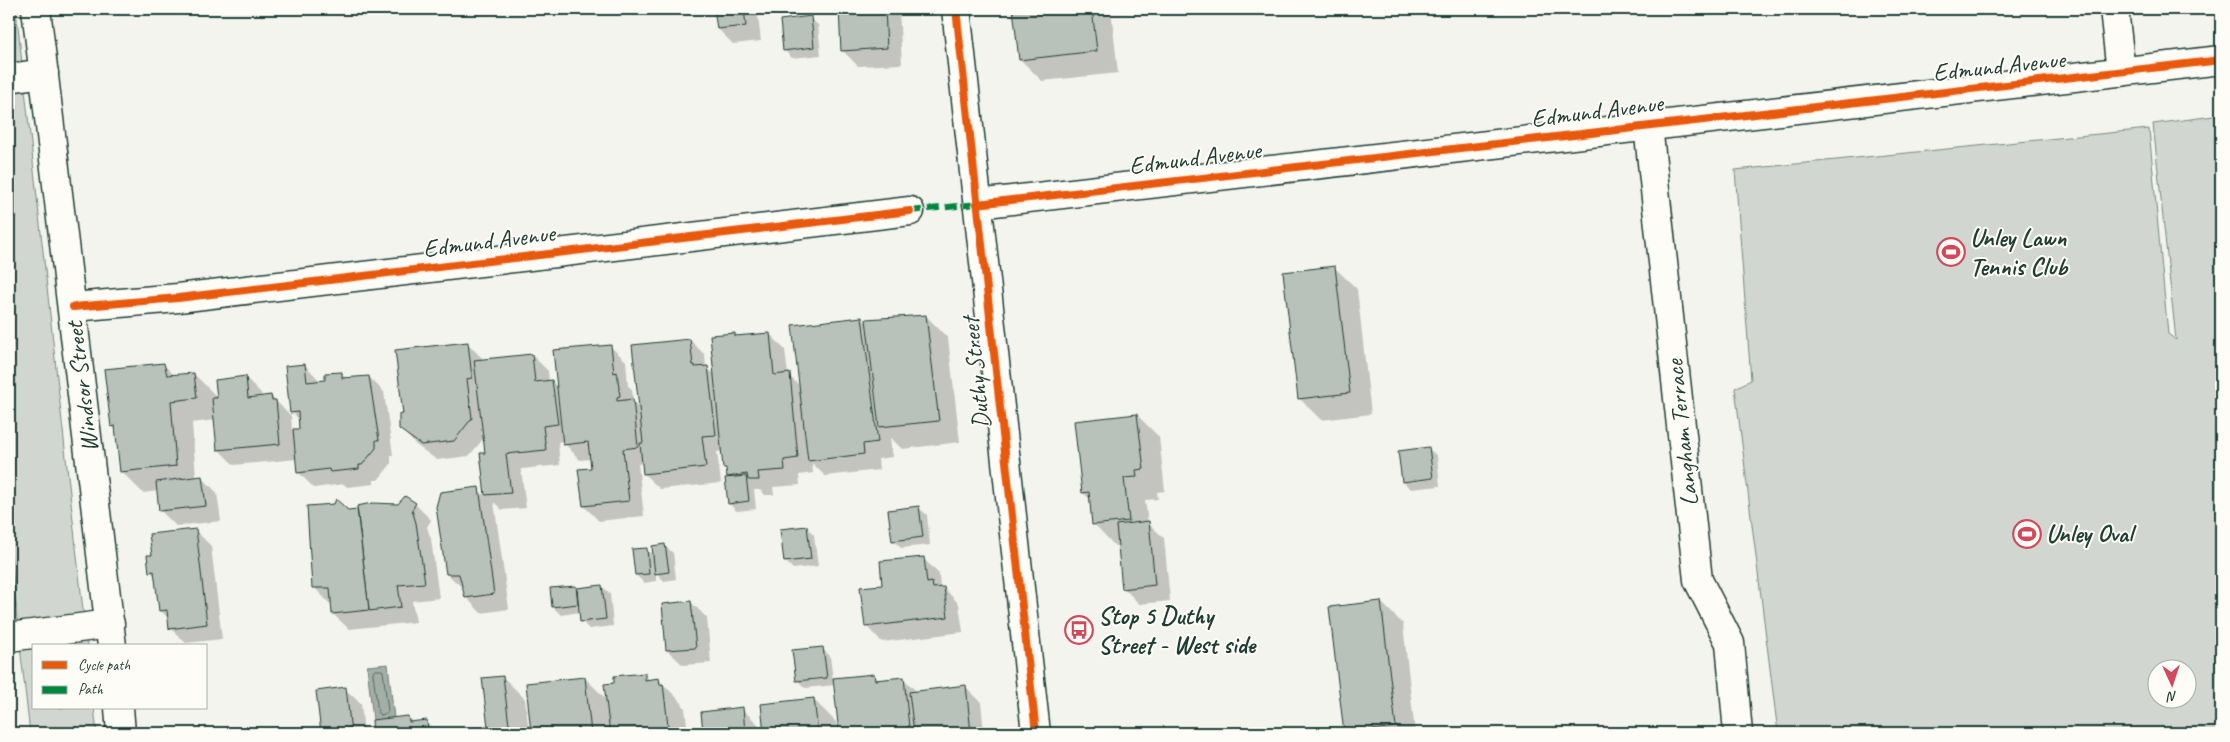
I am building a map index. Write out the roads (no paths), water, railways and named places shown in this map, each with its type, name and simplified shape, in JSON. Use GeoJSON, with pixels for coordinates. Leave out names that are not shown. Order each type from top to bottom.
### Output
{"type":"FeatureCollection","features":[{"type":"Feature","properties":{"kind":"street","name":"Windsor Street"},"geometry":{"type":"LineString","coordinates":[[36,9],[111,635]]}},
{"type":"Feature","properties":{"kind":"street","name":"Duthy Street"},"geometry":{"type":"LineString","coordinates":[[956,9],[1036,733]]}},
{"type":"Feature","properties":{"kind":"street"},"geometry":{"type":"LineString","coordinates":[[2114,9],[2121,72]]}},
{"type":"Feature","properties":{"kind":"street","name":"Edmund Avenue"},"geometry":{"type":"LineString","coordinates":[[977,204],[2221,60]]}},
{"type":"Feature","properties":{"kind":"street"},"geometry":{"type":"LineString","coordinates":[[9,78],[44,72]]}},
{"type":"Feature","properties":{"kind":"street","name":"Langham Terrace"},"geometry":{"type":"LineString","coordinates":[[1648,126],[1698,580],[1730,644],[1738,733]]}},
{"type":"Feature","properties":{"kind":"street","name":"Edmund Avenue"},"geometry":{"type":"LineString","coordinates":[[72,307],[198,295],[910,211]]}},
{"type":"Feature","properties":{"kind":"street"},"geometry":{"type":"LineString","coordinates":[[9,637],[111,635]]}},
{"type":"Feature","properties":{"kind":"street"},"geometry":{"type":"LineString","coordinates":[[119,710],[121,733]]}},
{"type":"Feature","properties":{"kind":"water"},"geometry":{"type":"Polygon","coordinates":[[[388,664],[394,718],[373,720],[367,666],[388,664]]]}},
{"type":"Feature","properties":{"kind":"place","name":"Unley Lawn Tennis Club"},"geometry":{"type":"Point","coordinates":[1951,252]}},
{"type":"Feature","properties":{"kind":"place","name":"Unley Oval"},"geometry":{"type":"Point","coordinates":[2027,534]}},
{"type":"Feature","properties":{"kind":"place","name":"Stop 5 Duthy Street - West side"},"geometry":{"type":"Point","coordinates":[1079,630]}}]}
